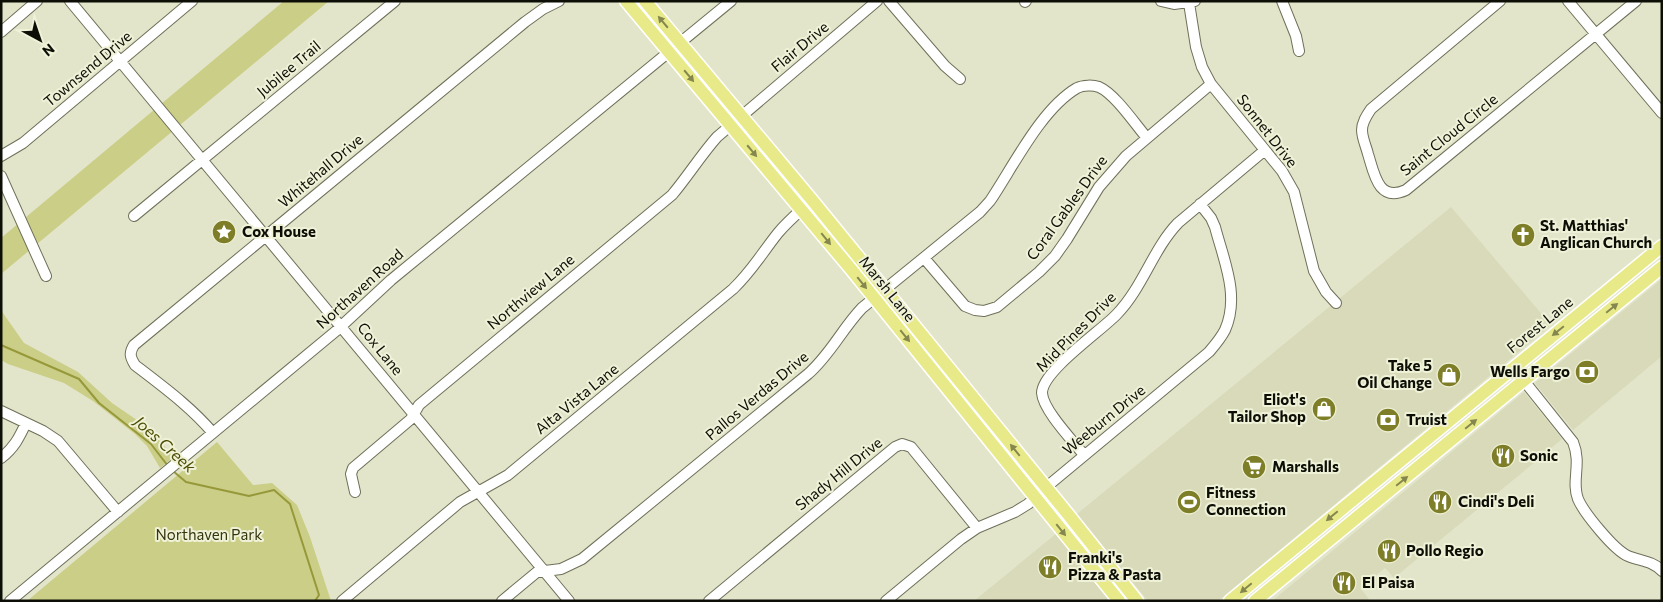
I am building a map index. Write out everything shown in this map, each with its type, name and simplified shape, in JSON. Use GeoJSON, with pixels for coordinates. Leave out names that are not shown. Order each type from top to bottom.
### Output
{"type":"FeatureCollection","features":[{"type":"Feature","properties":{"kind":"main road","name":"Marsh Lane"},"geometry":{"type":"LineString","coordinates":[[626,1],[802,210],[1119,601]]}},
{"type":"Feature","properties":{"kind":"main road","name":"Marsh Lane"},"geometry":{"type":"LineString","coordinates":[[645,1],[812,200],[1136,601]]}},
{"type":"Feature","properties":{"kind":"main road","name":"Forest Lane"},"geometry":{"type":"LineString","coordinates":[[1230,601],[1662,246]]}},
{"type":"Feature","properties":{"kind":"main road"},"geometry":{"type":"LineString","coordinates":[[1255,601],[1658,270],[1644,260]]}},
{"type":"Feature","properties":{"kind":"main road"},"geometry":{"type":"LineString","coordinates":[[1577,315],[1588,328]]}},
{"type":"Feature","properties":{"kind":"main road"},"geometry":{"type":"LineString","coordinates":[[1440,428],[1450,441]]}},
{"type":"Feature","properties":{"kind":"main road"},"geometry":{"type":"LineString","coordinates":[[1369,485],[1380,498]]}},
{"type":"Feature","properties":{"kind":"main road"},"geometry":{"type":"LineString","coordinates":[[1102,580],[1112,570]]}},
{"type":"Feature","properties":{"kind":"main road"},"geometry":{"type":"LineString","coordinates":[[1262,574],[1272,587]]}},
{"type":"Feature","properties":{"kind":"street"},"geometry":{"type":"LineString","coordinates":[[1,32],[36,1]]}},
{"type":"Feature","properties":{"kind":"street","name":"Cox Lane"},"geometry":{"type":"LineString","coordinates":[[70,1],[569,601]]}},
{"type":"Feature","properties":{"kind":"street","name":"Townsend Drive"},"geometry":{"type":"LineString","coordinates":[[1,156],[23,143],[192,1]]}},
{"type":"Feature","properties":{"kind":"street","name":"Jubilee Trail"},"geometry":{"type":"LineString","coordinates":[[134,216],[395,1]]}},
{"type":"Feature","properties":{"kind":"street","name":"Whitehall Drive"},"geometry":{"type":"LineString","coordinates":[[213,433],[199,416],[135,364],[131,359],[131,350],[134,345],[525,22],[543,9],[559,1]]}},
{"type":"Feature","properties":{"kind":"street","name":"Northaven Road"},"geometry":{"type":"LineString","coordinates":[[10,601],[342,326],[391,280],[731,1]]}},
{"type":"Feature","properties":{"kind":"street","name":"Flair Drive"},"geometry":{"type":"LineString","coordinates":[[742,116],[877,1]]}},
{"type":"Feature","properties":{"kind":"street"},"geometry":{"type":"LineString","coordinates":[[889,1],[945,66],[960,79]]}},
{"type":"Feature","properties":{"kind":"street","name":"Sonnet Drive"},"geometry":{"type":"LineString","coordinates":[[1161,1],[1174,4],[1192,2],[1196,48],[1202,67],[1212,84],[1282,171],[1294,192],[1314,272],[1326,292],[1336,303]]}},
{"type":"Feature","properties":{"kind":"street"},"geometry":{"type":"LineString","coordinates":[[1282,1],[1296,36],[1299,50]]}},
{"type":"Feature","properties":{"kind":"street","name":"Saint Cloud Circle"},"geometry":{"type":"LineString","coordinates":[[1500,1],[1371,109],[1366,116],[1362,131],[1377,184],[1386,191],[1398,194],[1406,190],[1636,1]]}},
{"type":"Feature","properties":{"kind":"street"},"geometry":{"type":"LineString","coordinates":[[1568,1],[1662,113]]}},
{"type":"Feature","properties":{"kind":"street","name":"Coral Gables Drive"},"geometry":{"type":"LineString","coordinates":[[924,258],[965,306],[984,311],[997,307],[1055,256],[1099,187],[1126,156],[1212,84]]}},
{"type":"Feature","properties":{"kind":"street","name":"Pallos Verdas Drive"},"geometry":{"type":"LineString","coordinates":[[502,601],[536,573],[561,570],[582,559],[808,374],[826,355],[847,324],[862,308],[980,212],[990,201],[1039,125],[1063,98],[1079,87],[1099,87],[1110,94],[1147,138]]}},
{"type":"Feature","properties":{"kind":"street","name":"Northview Lane"},"geometry":{"type":"LineString","coordinates":[[355,492],[351,474],[353,468],[411,419],[419,405],[672,195],[685,180],[701,155],[730,125],[742,116]]}},
{"type":"Feature","properties":{"kind":"street","name":"Mid Pines Drive"},"geometry":{"type":"LineString","coordinates":[[1084,455],[1046,406],[1042,393],[1044,383],[1057,368],[1117,314],[1131,297],[1168,234],[1200,204],[1265,150]]}},
{"type":"Feature","properties":{"kind":"street"},"geometry":{"type":"LineString","coordinates":[[1,176],[46,276]]}},
{"type":"Feature","properties":{"kind":"street","name":"Alta Vista Lane"},"geometry":{"type":"LineString","coordinates":[[342,601],[460,502],[508,475],[733,289],[752,270],[778,233],[812,200]]}},
{"type":"Feature","properties":{"kind":"street","name":"Weeburn Drive"},"geometry":{"type":"LineString","coordinates":[[886,601],[977,528],[1015,512],[1036,498],[1084,455],[1209,352],[1224,332],[1231,310],[1232,299],[1215,227],[1211,218],[1200,204]]}},
{"type":"Feature","properties":{"kind":"street"},"geometry":{"type":"LineString","coordinates":[[1513,367],[1573,442],[1578,464],[1576,489],[1583,508],[1618,552],[1652,563],[1662,571]]}},
{"type":"Feature","properties":{"kind":"street"},"geometry":{"type":"LineString","coordinates":[[1,411],[43,431],[58,441],[118,512]]}},
{"type":"Feature","properties":{"kind":"street"},"geometry":{"type":"LineString","coordinates":[[1,458],[18,441],[26,423]]}},
{"type":"Feature","properties":{"kind":"street","name":"Shady Hill Drive"},"geometry":{"type":"LineString","coordinates":[[709,601],[895,447],[902,444],[910,447],[977,528]]}},
{"type":"Feature","properties":{"kind":"shaded area"},"geometry":{"type":"Polygon","coordinates":[[[1451,207],[1551,325],[1218,601],[1148,601],[1077,514],[1451,207]]]}},
{"type":"Feature","properties":{"kind":"shaded area"},"geometry":{"type":"Polygon","coordinates":[[[1662,279],[1662,356],[1573,430],[1535,383],[1662,279]]]}},
{"type":"Feature","properties":{"kind":"shaded area"},"geometry":{"type":"Polygon","coordinates":[[[1524,392],[1562,439],[1535,462],[1394,578],[1385,568],[1360,588],[1369,599],[1366,601],[1272,601],[1524,392]]]}},
{"type":"Feature","properties":{"kind":"shaded area"},"geometry":{"type":"Polygon","coordinates":[[[1057,533],[1110,601],[974,601],[1057,533]]]}},
{"type":"Feature","properties":{"kind":"green space"},"geometry":{"type":"Polygon","coordinates":[[[284,1],[329,1],[1,274],[1,238],[284,1]]]}},
{"type":"Feature","properties":{"kind":"green space"},"geometry":{"type":"Polygon","coordinates":[[[1,308],[24,343],[78,372],[112,403],[147,427],[174,457],[160,468],[147,446],[135,434],[93,401],[64,383],[1,360],[1,308]]]}},
{"type":"Feature","properties":{"kind":"green space","name":"Northaven Park"},"geometry":{"type":"Polygon","coordinates":[[[217,442],[253,485],[272,483],[297,505],[310,537],[331,601],[27,601],[217,442]]]}},
{"type":"Feature","properties":{"kind":"waterway","name":"Joes Creek"},"geometry":{"type":"LineString","coordinates":[[1,345],[79,379],[99,403],[151,444],[168,466]]}},
{"type":"Feature","properties":{"kind":"waterway","name":"Joes Creek"},"geometry":{"type":"LineString","coordinates":[[173,471],[186,482],[249,496],[274,490],[290,504],[319,595],[315,601]]}},
{"type":"Feature","properties":{"kind":"place","name":"Cox House"},"geometry":{"type":"Point","coordinates":[224,232]}},
{"type":"Feature","properties":{"kind":"place","name":"St. Matthias' Anglican Church"},"geometry":{"type":"Point","coordinates":[1523,235]}},
{"type":"Feature","properties":{"kind":"place","name":"Wells Fargo"},"geometry":{"type":"Point","coordinates":[1587,372]}},
{"type":"Feature","properties":{"kind":"place","name":"Take 5 Oil Change"},"geometry":{"type":"Point","coordinates":[1449,375]}},
{"type":"Feature","properties":{"kind":"place","name":"Eliot's Tailor Shop"},"geometry":{"type":"Point","coordinates":[1324,409]}},
{"type":"Feature","properties":{"kind":"place","name":"Truist"},"geometry":{"type":"Point","coordinates":[1388,420]}},
{"type":"Feature","properties":{"kind":"place","name":"Sonic"},"geometry":{"type":"Point","coordinates":[1503,456]}},
{"type":"Feature","properties":{"kind":"place","name":"Marshalls"},"geometry":{"type":"Point","coordinates":[1254,467]}},
{"type":"Feature","properties":{"kind":"place","name":"Fitness Connection"},"geometry":{"type":"Point","coordinates":[1189,502]}},
{"type":"Feature","properties":{"kind":"place","name":"Cindi's Deli"},"geometry":{"type":"Point","coordinates":[1440,502]}},
{"type":"Feature","properties":{"kind":"place","name":"Pollo Regio"},"geometry":{"type":"Point","coordinates":[1389,551]}},
{"type":"Feature","properties":{"kind":"place","name":"Franki's Pizza & Pasta"},"geometry":{"type":"Point","coordinates":[1050,567]}},
{"type":"Feature","properties":{"kind":"place","name":"El Paisa"},"geometry":{"type":"Point","coordinates":[1344,583]}}]}
